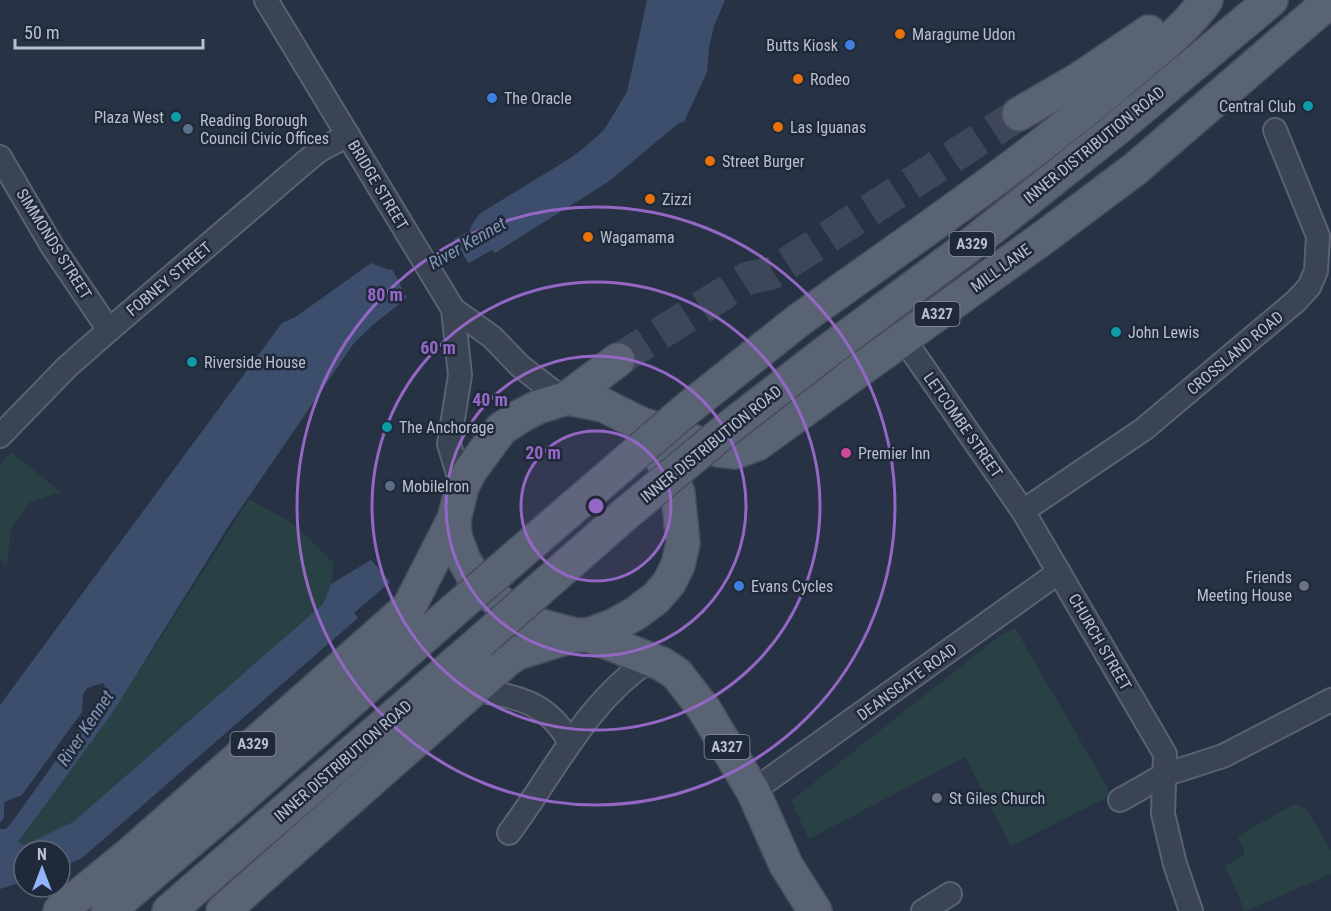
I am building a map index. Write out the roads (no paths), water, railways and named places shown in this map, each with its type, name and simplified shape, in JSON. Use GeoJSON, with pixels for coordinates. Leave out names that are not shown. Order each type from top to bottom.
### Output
{"type":"FeatureCollection","features":[{"type":"Feature","properties":{"kind":"main road"},"geometry":{"type":"LineString","coordinates":[[1019,114],[1081,78],[1182,8],[1199,0]]}},
{"type":"Feature","properties":{"kind":"main road","name":"INNER DISTRIBUTION ROAD"},"geometry":{"type":"LineString","coordinates":[[108,911],[687,409],[799,320],[985,186],[1089,107],[1192,20],[1206,0]]}},
{"type":"Feature","properties":{"kind":"main road","name":"INNER DISTRIBUTION ROAD"},"geometry":{"type":"LineString","coordinates":[[169,911],[623,516],[727,429],[987,232],[1115,130],[1271,0]]}},
{"type":"Feature","properties":{"kind":"main road","name":"MILL LANE"},"geometry":{"type":"LineString","coordinates":[[565,399],[603,405],[639,423],[718,450],[735,452],[746,449],[766,437],[1047,235],[1135,169],[1331,0]]}},
{"type":"Feature","properties":{"kind":"main road"},"geometry":{"type":"LineString","coordinates":[[582,635],[534,624],[510,610],[488,593],[472,574],[463,558],[455,536],[454,519],[462,487],[480,456],[501,429],[538,407],[565,399],[618,360]]}},
{"type":"Feature","properties":{"kind":"main road"},"geometry":{"type":"LineString","coordinates":[[224,911],[508,659],[517,653],[613,626],[656,598],[669,583],[678,565],[683,543],[678,493],[668,469],[639,423]]}},
{"type":"Feature","properties":{"kind":"main road","name":"A329"},"geometry":{"type":"LineString","coordinates":[[60,911],[130,854],[409,607],[454,519]]}},
{"type":"Feature","properties":{"kind":"main road","name":"A327"},"geometry":{"type":"LineString","coordinates":[[582,635],[650,660],[677,674],[704,709],[753,791],[786,865],[815,911]]}},
{"type":"Feature","properties":{"kind":"street","name":"BRIDGE STREET"},"geometry":{"type":"LineString","coordinates":[[266,0],[453,309],[460,375],[450,444],[462,487]]}},
{"type":"Feature","properties":{"kind":"street","name":"CROSSLAND ROAD"},"geometry":{"type":"LineString","coordinates":[[1023,511],[1144,429],[1296,301],[1309,287],[1316,271],[1318,236],[1275,130]]}},
{"type":"Feature","properties":{"kind":"street","name":"FOBNEY STREET"},"geometry":{"type":"LineString","coordinates":[[0,436],[67,368],[109,330],[304,163],[320,150],[348,135]]}},
{"type":"Feature","properties":{"kind":"street","name":"SIMMONDS STREET"},"geometry":{"type":"LineString","coordinates":[[0,157],[52,246],[109,330]]}},
{"type":"Feature","properties":{"kind":"street","name":"BRIDGE STREET"},"geometry":{"type":"LineString","coordinates":[[453,309],[492,337],[520,366],[565,399]]}},
{"type":"Feature","properties":{"kind":"street","name":"LETCOMBE STREET"},"geometry":{"type":"LineString","coordinates":[[903,338],[1023,511]]}},
{"type":"Feature","properties":{"kind":"street","name":"CHURCH STREET"},"geometry":{"type":"LineString","coordinates":[[1023,511],[1166,754],[1163,814],[1175,864],[1191,911]]}},
{"type":"Feature","properties":{"kind":"street","name":"DEANSGATE ROAD"},"geometry":{"type":"LineString","coordinates":[[753,791],[1059,572]]}},
{"type":"Feature","properties":{"kind":"street"},"geometry":{"type":"LineString","coordinates":[[509,833],[597,706],[630,673],[650,660]]}},
{"type":"Feature","properties":{"kind":"street"},"geometry":{"type":"LineString","coordinates":[[473,690],[513,696],[532,703],[562,727],[570,743]]}},
{"type":"Feature","properties":{"kind":"street"},"geometry":{"type":"LineString","coordinates":[[1120,800],[1164,775],[1223,756],[1331,700]]}},
{"type":"Feature","properties":{"kind":"street"},"geometry":{"type":"LineString","coordinates":[[923,911],[950,894]]}},
{"type":"Feature","properties":{"kind":"water","name":"River Kennet"},"geometry":{"type":"Polygon","coordinates":[[[647,0],[725,0],[714,26],[707,72],[684,122],[679,123],[608,182],[495,253],[492,250],[408,297],[354,343],[228,527],[113,712],[20,839],[12,839],[12,885],[0,889],[0,829],[6,829],[15,818],[106,690],[103,683],[87,688],[83,694],[82,712],[22,795],[4,802],[4,818],[0,823],[0,705],[282,323],[297,316],[371,263],[389,270],[393,269],[470,231],[479,214],[585,147],[604,130],[627,92],[647,0]]]}},
{"type":"Feature","properties":{"kind":"water"},"geometry":{"type":"Polygon","coordinates":[[[371,560],[390,582],[354,613],[358,618],[82,858],[72,863],[72,839],[37,839],[73,822],[323,604],[331,584],[371,560]]]}},
{"type":"Feature","properties":{"kind":"tunnel"},"geometry":{"type":"LineString","coordinates":[[618,360],[748,278],[772,273],[1019,114]]}},
{"type":"Feature","properties":{"kind":"place","name":"Maragume Udon"},"geometry":{"type":"Point","coordinates":[900,34]}},
{"type":"Feature","properties":{"kind":"place","name":"Butts Kiosk"},"geometry":{"type":"Point","coordinates":[850,45]}},
{"type":"Feature","properties":{"kind":"place","name":"Rodeo"},"geometry":{"type":"Point","coordinates":[798,79]}},
{"type":"Feature","properties":{"kind":"place","name":"The Oracle"},"geometry":{"type":"Point","coordinates":[492,98]}},
{"type":"Feature","properties":{"kind":"place","name":"Central Club"},"geometry":{"type":"Point","coordinates":[1308,106]}},
{"type":"Feature","properties":{"kind":"place","name":"Plaza West"},"geometry":{"type":"Point","coordinates":[176,117]}},
{"type":"Feature","properties":{"kind":"place","name":"Las Iguanas"},"geometry":{"type":"Point","coordinates":[778,127]}},
{"type":"Feature","properties":{"kind":"place","name":"Reading Borough Council Civic Offices"},"geometry":{"type":"Point","coordinates":[188,129]}},
{"type":"Feature","properties":{"kind":"place","name":"Street Burger"},"geometry":{"type":"Point","coordinates":[710,161]}},
{"type":"Feature","properties":{"kind":"place","name":"Zizzi"},"geometry":{"type":"Point","coordinates":[650,199]}},
{"type":"Feature","properties":{"kind":"place","name":"Wagamama"},"geometry":{"type":"Point","coordinates":[588,237]}},
{"type":"Feature","properties":{"kind":"place","name":"John Lewis"},"geometry":{"type":"Point","coordinates":[1116,332]}},
{"type":"Feature","properties":{"kind":"place","name":"Riverside House"},"geometry":{"type":"Point","coordinates":[192,362]}},
{"type":"Feature","properties":{"kind":"place","name":"The Anchorage"},"geometry":{"type":"Point","coordinates":[387,427]}},
{"type":"Feature","properties":{"kind":"place","name":"Premier Inn"},"geometry":{"type":"Point","coordinates":[846,453]}},
{"type":"Feature","properties":{"kind":"place","name":"MobileIron"},"geometry":{"type":"Point","coordinates":[390,486]}},
{"type":"Feature","properties":{"kind":"place","name":"Evans Cycles"},"geometry":{"type":"Point","coordinates":[739,586]}},
{"type":"Feature","properties":{"kind":"place","name":"Friends Meeting House"},"geometry":{"type":"Point","coordinates":[1304,586]}},
{"type":"Feature","properties":{"kind":"place","name":"St Giles Church"},"geometry":{"type":"Point","coordinates":[937,798]}}]}
